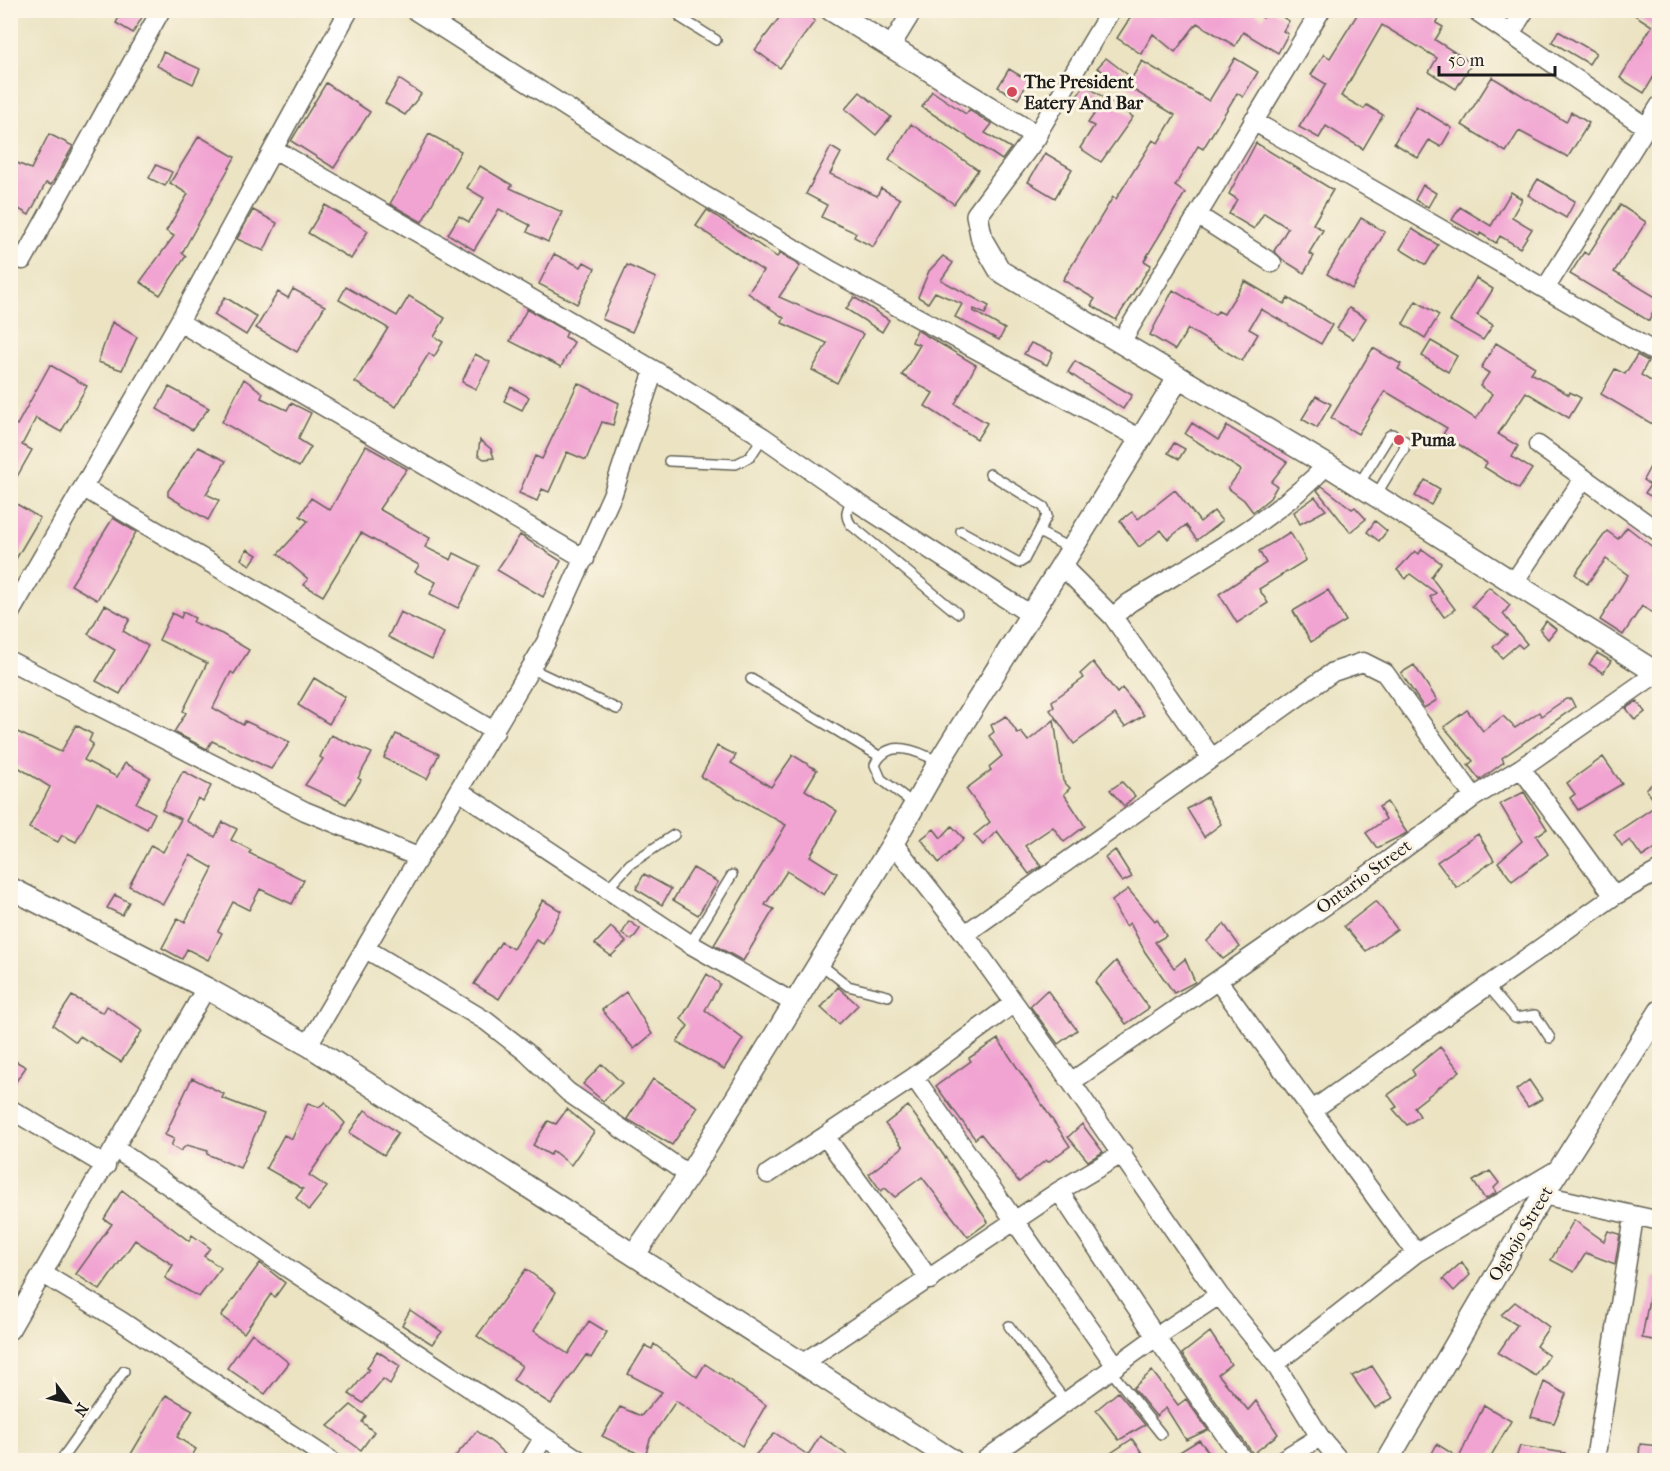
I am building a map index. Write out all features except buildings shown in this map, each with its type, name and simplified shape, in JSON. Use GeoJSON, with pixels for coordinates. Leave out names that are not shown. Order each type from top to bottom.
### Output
{"type":"FeatureCollection","features":[{"type":"Feature","properties":{"kind":"street"},"geometry":{"type":"LineString","coordinates":[[23,261],[161,10]]}},
{"type":"Feature","properties":{"kind":"street"},"geometry":{"type":"LineString","coordinates":[[10,612],[179,322],[349,10]]}},
{"type":"Feature","properties":{"kind":"street"},"geometry":{"type":"LineString","coordinates":[[414,10],[705,196],[812,260],[1141,439]]}},
{"type":"Feature","properties":{"kind":"street"},"geometry":{"type":"LineString","coordinates":[[831,10],[1036,136]]}},
{"type":"Feature","properties":{"kind":"street"},"geometry":{"type":"LineString","coordinates":[[891,46],[913,10]]}},
{"type":"Feature","properties":{"kind":"street"},"geometry":{"type":"LineString","coordinates":[[1112,10],[1036,136],[978,215],[982,240],[988,255],[1007,276],[1327,465],[1658,674]]}},
{"type":"Feature","properties":{"kind":"street"},"geometry":{"type":"LineString","coordinates":[[1121,342],[1321,10]]}},
{"type":"Feature","properties":{"kind":"street"},"geometry":{"type":"LineString","coordinates":[[1475,10],[1646,127]]}},
{"type":"Feature","properties":{"kind":"street"},"geometry":{"type":"LineString","coordinates":[[1510,34],[1525,10]]}},
{"type":"Feature","properties":{"kind":"street"},"geometry":{"type":"LineString","coordinates":[[1545,289],[1659,105]]}},
{"type":"Feature","properties":{"kind":"street"},"geometry":{"type":"LineString","coordinates":[[1253,121],[1659,355]]}},
{"type":"Feature","properties":{"kind":"street"},"geometry":{"type":"LineString","coordinates":[[274,148],[654,370],[763,437],[852,500],[1031,615]]}},
{"type":"Feature","properties":{"kind":"street"},"geometry":{"type":"LineString","coordinates":[[1197,215],[1272,263]]}},
{"type":"Feature","properties":{"kind":"street"},"geometry":{"type":"LineString","coordinates":[[179,322],[585,559]]}},
{"type":"Feature","properties":{"kind":"street"},"geometry":{"type":"LineString","coordinates":[[308,1045],[366,950],[417,856],[532,669],[585,559],[613,493],[654,370]]}},
{"type":"Feature","properties":{"kind":"street"},"geometry":{"type":"LineString","coordinates":[[634,1256],[689,1175],[893,843],[939,762],[1179,378]]}},
{"type":"Feature","properties":{"kind":"street"},"geometry":{"type":"LineString","coordinates":[[1538,446],[1659,533]]}},
{"type":"Feature","properties":{"kind":"street"},"geometry":{"type":"LineString","coordinates":[[1113,617],[1129,603],[1276,511],[1302,490],[1327,465]]}},
{"type":"Feature","properties":{"kind":"street"},"geometry":{"type":"LineString","coordinates":[[1514,582],[1584,478]]}},
{"type":"Feature","properties":{"kind":"street"},"geometry":{"type":"LineString","coordinates":[[84,488],[495,732]]}},
{"type":"Feature","properties":{"kind":"street"},"geometry":{"type":"LineString","coordinates":[[1067,558],[1113,617],[1211,757]]}},
{"type":"Feature","properties":{"kind":"street"},"geometry":{"type":"LineString","coordinates":[[10,661],[305,811],[417,856]]}},
{"type":"Feature","properties":{"kind":"street"},"geometry":{"type":"LineString","coordinates":[[964,934],[1333,672],[1363,662],[1385,673],[1474,797]]}},
{"type":"Feature","properties":{"kind":"street","name":"Ontario Street"},"geometry":{"type":"LineString","coordinates":[[1071,1082],[1218,981],[1474,797],[1521,768],[1658,674]]}},
{"type":"Feature","properties":{"kind":"street"},"geometry":{"type":"LineString","coordinates":[[1521,768],[1614,896]]}},
{"type":"Feature","properties":{"kind":"street"},"geometry":{"type":"LineString","coordinates":[[459,791],[690,944],[794,1003]]}},
{"type":"Feature","properties":{"kind":"street"},"geometry":{"type":"LineString","coordinates":[[893,843],[964,934],[1123,1153],[1219,1295],[1275,1364],[1320,1437],[1339,1461]]}},
{"type":"Feature","properties":{"kind":"street"},"geometry":{"type":"LineString","coordinates":[[1314,1109],[1614,896],[1659,870]]}},
{"type":"Feature","properties":{"kind":"street"},"geometry":{"type":"LineString","coordinates":[[10,888],[206,988],[308,1045],[463,1142],[634,1256],[952,1461]]}},
{"type":"Feature","properties":{"kind":"street"},"geometry":{"type":"LineString","coordinates":[[366,950],[486,1021],[526,1052],[568,1092],[689,1175]]}},
{"type":"Feature","properties":{"kind":"street"},"geometry":{"type":"LineString","coordinates":[[1218,981],[1314,1109],[1416,1253]]}},
{"type":"Feature","properties":{"kind":"street"},"geometry":{"type":"LineString","coordinates":[[11,1329],[45,1275],[206,988]]}},
{"type":"Feature","properties":{"kind":"street"},"geometry":{"type":"LineString","coordinates":[[768,1174],[914,1077],[1014,1003]]}},
{"type":"Feature","properties":{"kind":"street","name":"Ogbojo Street"},"geometry":{"type":"LineString","coordinates":[[1388,1461],[1544,1195],[1659,1011]]}},
{"type":"Feature","properties":{"kind":"street"},"geometry":{"type":"LineString","coordinates":[[914,1077],[1016,1221],[1113,1368]]}},
{"type":"Feature","properties":{"kind":"street"},"geometry":{"type":"LineString","coordinates":[[10,1109],[106,1166]]}},
{"type":"Feature","properties":{"kind":"street"},"geometry":{"type":"LineString","coordinates":[[825,1136],[930,1280]]}},
{"type":"Feature","properties":{"kind":"street"},"geometry":{"type":"LineString","coordinates":[[116,1149],[286,1267],[579,1461]]}},
{"type":"Feature","properties":{"kind":"street"},"geometry":{"type":"LineString","coordinates":[[803,1364],[1059,1191],[1123,1153]]}},
{"type":"Feature","properties":{"kind":"street"},"geometry":{"type":"LineString","coordinates":[[1275,1364],[1416,1253],[1564,1165]]}},
{"type":"Feature","properties":{"kind":"street"},"geometry":{"type":"LineString","coordinates":[[1059,1191],[1156,1337],[1243,1461]]}},
{"type":"Feature","properties":{"kind":"street"},"geometry":{"type":"LineString","coordinates":[[1544,1195],[1659,1221]]}},
{"type":"Feature","properties":{"kind":"street"},"geometry":{"type":"LineString","coordinates":[[1595,1461],[1634,1217]]}},
{"type":"Feature","properties":{"kind":"street"},"geometry":{"type":"LineString","coordinates":[[45,1275],[121,1321],[330,1461]]}},
{"type":"Feature","properties":{"kind":"street"},"geometry":{"type":"LineString","coordinates":[[985,1461],[1156,1337],[1219,1295]]}},
{"type":"Feature","properties":{"kind":"street"},"geometry":{"type":"LineString","coordinates":[[530,1461],[544,1437]]}},
{"type":"Feature","properties":{"kind":"street"},"geometry":{"type":"LineString","coordinates":[[1282,1461],[1320,1437]]}},
{"type":"Feature","properties":{"kind":"lane"},"geometry":{"type":"LineString","coordinates":[[679,10],[681,18],[716,40]]}},
{"type":"Feature","properties":{"kind":"lane"},"geometry":{"type":"LineString","coordinates":[[1392,434],[1405,441],[1404,449],[1367,490],[1389,436],[1392,434]]}},
{"type":"Feature","properties":{"kind":"lane"},"geometry":{"type":"LineString","coordinates":[[669,460],[736,464],[750,457],[763,437]]}},
{"type":"Feature","properties":{"kind":"lane"},"geometry":{"type":"LineString","coordinates":[[961,531],[1019,563],[1024,560],[1039,532],[1047,516],[1044,507],[990,474]]}},
{"type":"Feature","properties":{"kind":"lane"},"geometry":{"type":"LineString","coordinates":[[852,500],[846,512],[846,519],[957,613]]}},
{"type":"Feature","properties":{"kind":"lane"},"geometry":{"type":"LineString","coordinates":[[1039,532],[1067,558]]}},
{"type":"Feature","properties":{"kind":"lane"},"geometry":{"type":"LineString","coordinates":[[532,669],[617,709]]}},
{"type":"Feature","properties":{"kind":"lane"},"geometry":{"type":"LineString","coordinates":[[751,679],[879,756]]}},
{"type":"Feature","properties":{"kind":"lane"},"geometry":{"type":"LineString","coordinates":[[914,804],[881,779],[875,765],[879,756],[884,752],[907,749],[939,762]]}},
{"type":"Feature","properties":{"kind":"lane"},"geometry":{"type":"LineString","coordinates":[[607,889],[630,864],[674,835]]}},
{"type":"Feature","properties":{"kind":"lane"},"geometry":{"type":"LineString","coordinates":[[690,944],[732,875]]}},
{"type":"Feature","properties":{"kind":"lane"},"geometry":{"type":"LineString","coordinates":[[818,963],[848,986],[888,996]]}},
{"type":"Feature","properties":{"kind":"lane"},"geometry":{"type":"LineString","coordinates":[[1488,986],[1511,1016],[1518,1019],[1535,1015],[1550,1038]]}},
{"type":"Feature","properties":{"kind":"lane"},"geometry":{"type":"LineString","coordinates":[[1009,1326],[1066,1402]]}},
{"type":"Feature","properties":{"kind":"lane"},"geometry":{"type":"LineString","coordinates":[[1113,1368],[1161,1434]]}},
{"type":"Feature","properties":{"kind":"lane"},"geometry":{"type":"LineString","coordinates":[[61,1461],[124,1371]]}},
{"type":"Feature","properties":{"kind":"place","name":"The President Eatery And Bar"},"geometry":{"type":"Point","coordinates":[1012,92]}},
{"type":"Feature","properties":{"kind":"place","name":"Puma"},"geometry":{"type":"Point","coordinates":[1399,440]}}]}
